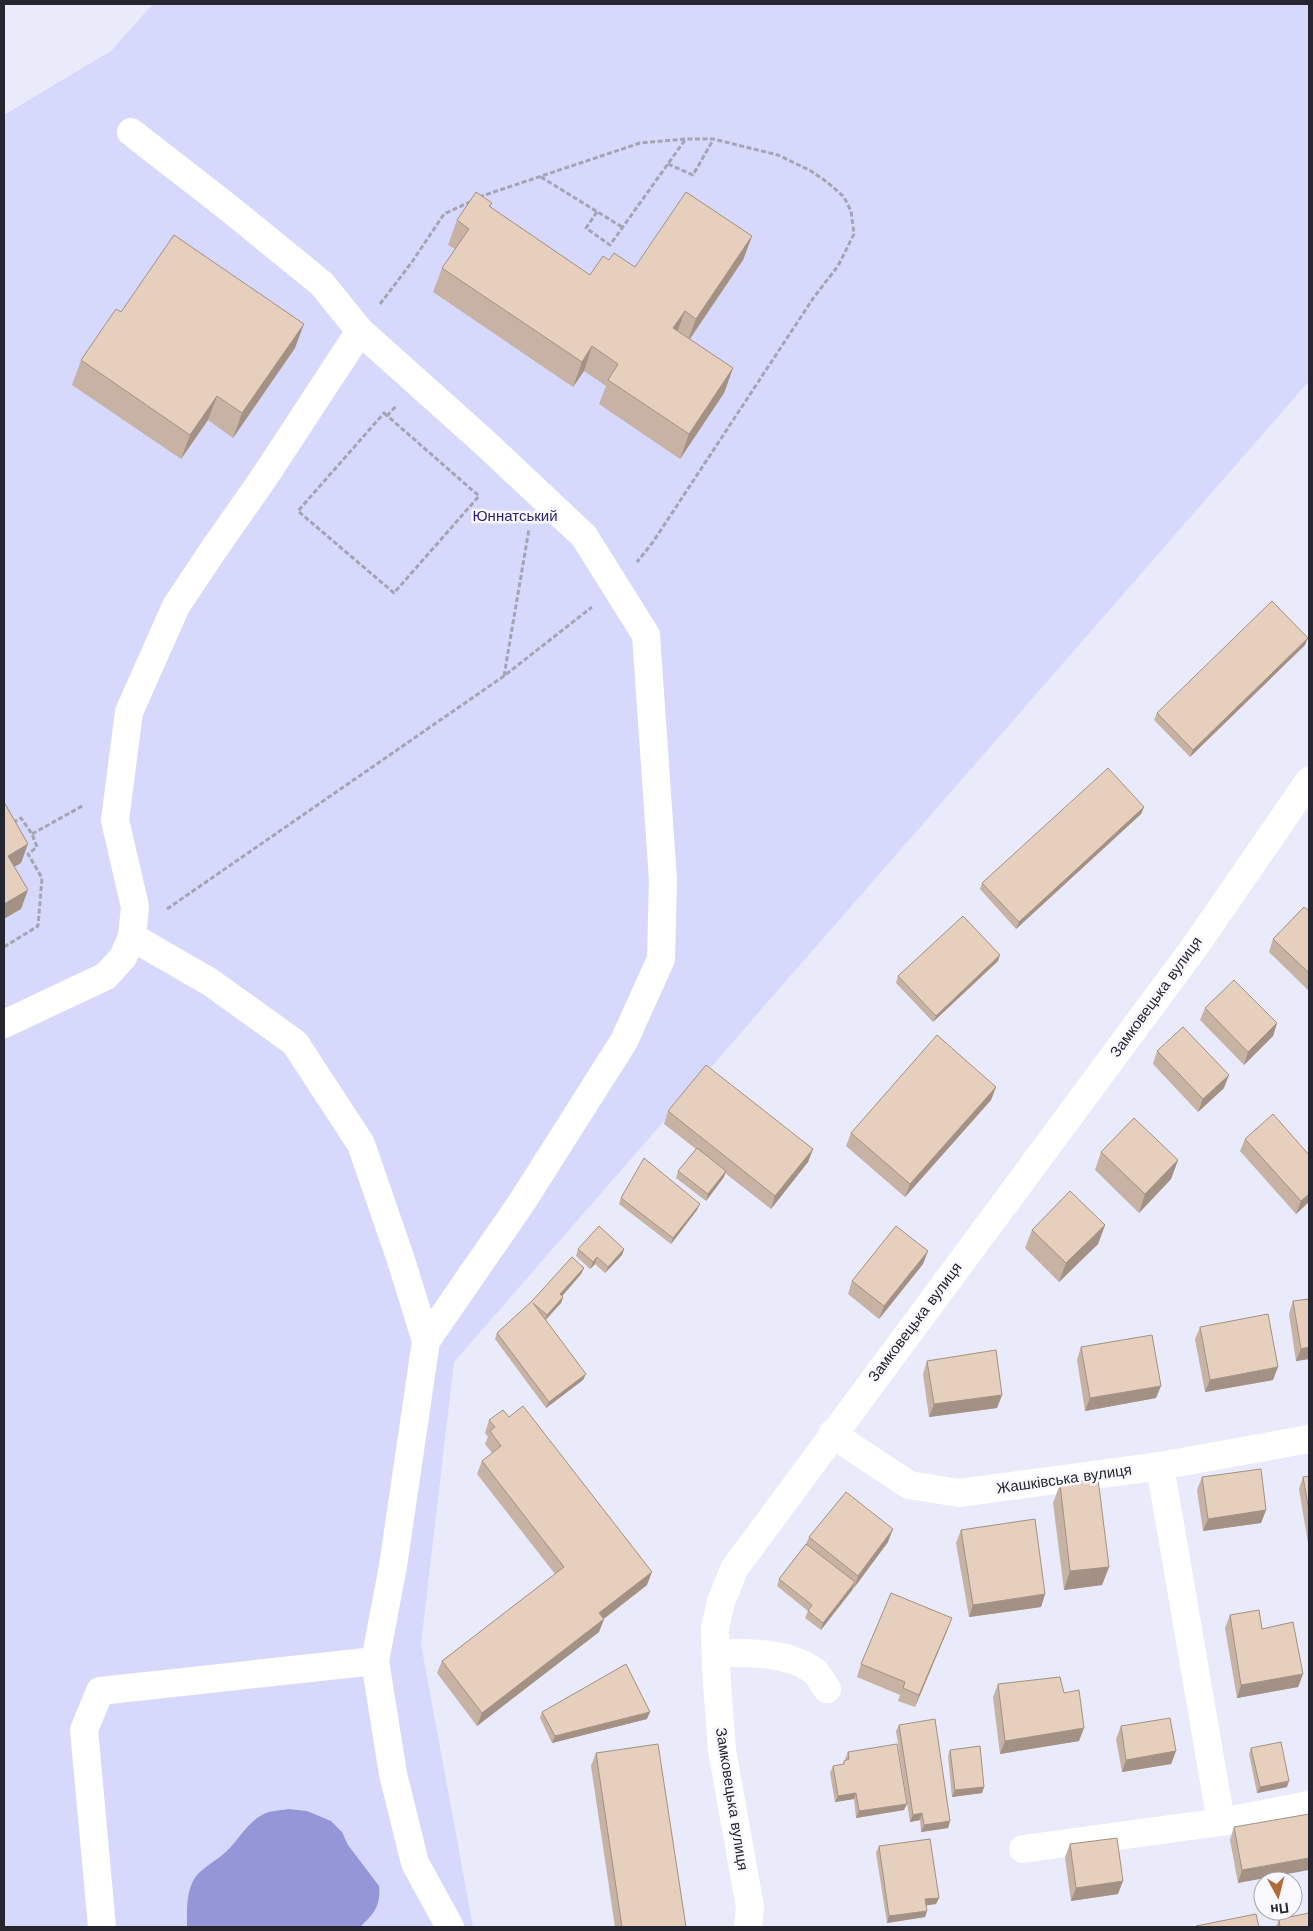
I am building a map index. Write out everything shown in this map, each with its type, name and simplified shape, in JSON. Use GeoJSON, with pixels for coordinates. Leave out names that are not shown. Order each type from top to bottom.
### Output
{"type":"FeatureCollection","features":[{"type":"Feature","properties":{"kind":"street"},"geometry":{"type":"LineString","coordinates":[[131,132],[322,284],[360,330],[584,536],[646,635],[663,880],[661,959],[624,1041],[522,1202],[426,1341]]}},
{"type":"Feature","properties":{"kind":"street"},"geometry":{"type":"LineString","coordinates":[[4,1024],[106,976],[123,957],[132,937],[135,908],[115,820],[129,712],[176,606],[263,479],[360,330]]}},
{"type":"Feature","properties":{"kind":"street","name":"Замковецька вулиця"},"geometry":{"type":"LineString","coordinates":[[748,1927],[750,1907],[722,1750],[715,1628],[721,1602],[734,1569],[832,1434],[1196,945],[1309,781]]}},
{"type":"Feature","properties":{"kind":"street"},"geometry":{"type":"LineString","coordinates":[[132,937],[210,982],[294,1043],[361,1144],[401,1260],[426,1341],[392,1566],[375,1661],[393,1774],[415,1863],[450,1927]]}},
{"type":"Feature","properties":{"kind":"street","name":"Жашківська вулиця"},"geometry":{"type":"LineString","coordinates":[[832,1434],[909,1485],[959,1493],[1160,1466],[1309,1439]]}},
{"type":"Feature","properties":{"kind":"street"},"geometry":{"type":"LineString","coordinates":[[1160,1466],[1221,1822]]}},
{"type":"Feature","properties":{"kind":"street"},"geometry":{"type":"LineString","coordinates":[[716,1652],[763,1653],[790,1660],[814,1671],[827,1689]]}},
{"type":"Feature","properties":{"kind":"street"},"geometry":{"type":"LineString","coordinates":[[102,1927],[84,1730],[100,1692],[375,1661]]}},
{"type":"Feature","properties":{"kind":"street"},"geometry":{"type":"LineString","coordinates":[[1022,1849],[1221,1822],[1309,1805]]}},
{"type":"Feature","properties":{"kind":"path"},"geometry":{"type":"LineString","coordinates":[[132,937],[161,913],[504,676],[616,587],[653,542],[809,305],[838,266],[854,234],[851,211],[844,197],[811,171],[778,155],[713,139],[685,139],[640,143],[478,198],[444,214],[412,262],[360,330]]}},
{"type":"Feature","properties":{"kind":"path"},"geometry":{"type":"LineString","coordinates":[[598,212],[586,228],[610,245],[685,139]]}},
{"type":"Feature","properties":{"kind":"path"},"geometry":{"type":"LineString","coordinates":[[668,164],[693,175],[713,139]]}},
{"type":"Feature","properties":{"kind":"path"},"geometry":{"type":"LineString","coordinates":[[541,177],[622,227]]}},
{"type":"Feature","properties":{"kind":"path"},"geometry":{"type":"LineString","coordinates":[[384,413],[479,496],[394,594],[298,511],[384,413]]}},
{"type":"Feature","properties":{"kind":"path"},"geometry":{"type":"LineString","coordinates":[[504,676],[536,490]]}},
{"type":"Feature","properties":{"kind":"path"},"geometry":{"type":"LineString","coordinates":[[32,834],[120,786]]}},
{"type":"Feature","properties":{"kind":"path"},"geometry":{"type":"LineString","coordinates":[[4,947],[38,926],[42,878],[28,854],[37,847],[32,834],[22,818],[11,823],[8,817]]}},
{"type":"Feature","properties":{"kind":"green space","name":"Юннатський"},"geometry":{"type":"Polygon","coordinates":[[[153,4],[1309,4],[1309,381],[454,1362],[421,1644],[473,1927],[4,1927],[4,115],[111,51],[153,4]]]}},
{"type":"Feature","properties":{"kind":"water"},"geometry":{"type":"Polygon","coordinates":[[[288,1809],[307,1811],[331,1821],[342,1832],[348,1845],[379,1886],[378,1904],[369,1918],[360,1927],[187,1927],[189,1892],[198,1874],[227,1851],[256,1819],[268,1812],[288,1809]]]}},
{"type":"Feature","properties":{"kind":"building"},"geometry":{"type":"Polygon","coordinates":[[[476,192],[492,203],[489,206],[590,275],[603,256],[609,260],[614,253],[635,267],[686,192],[752,236],[696,319],[685,311],[673,328],[733,368],[689,434],[608,380],[618,364],[592,346],[582,362],[442,268],[469,229],[457,220],[476,192]]]}},
{"type":"Feature","properties":{"kind":"building"},"geometry":{"type":"Polygon","coordinates":[[[174,235],[304,324],[242,413],[217,396],[190,435],[81,360],[116,309],[121,312],[174,235]]]}},
{"type":"Feature","properties":{"kind":"building"},"geometry":{"type":"Polygon","coordinates":[[[1272,601],[1308,638],[1193,750],[1157,713],[1272,601]]]}},
{"type":"Feature","properties":{"kind":"building"},"geometry":{"type":"Polygon","coordinates":[[[1108,768],[1144,807],[1019,922],[982,883],[1108,768]]]}},
{"type":"Feature","properties":{"kind":"building"},"geometry":{"type":"Polygon","coordinates":[[[4,802],[28,844],[8,856],[28,890],[4,904],[4,802]]]}},
{"type":"Feature","properties":{"kind":"building"},"geometry":{"type":"Polygon","coordinates":[[[1304,907],[1309,911],[1309,973],[1273,939],[1304,907]]]}},
{"type":"Feature","properties":{"kind":"building"},"geometry":{"type":"Polygon","coordinates":[[[963,916],[1000,955],[936,1016],[898,976],[963,916]]]}},
{"type":"Feature","properties":{"kind":"building"},"geometry":{"type":"Polygon","coordinates":[[[1234,980],[1277,1023],[1248,1052],[1205,1008],[1234,980]]]}},
{"type":"Feature","properties":{"kind":"building"},"geometry":{"type":"Polygon","coordinates":[[[1183,1027],[1229,1075],[1203,1099],[1157,1051],[1183,1027]]]}},
{"type":"Feature","properties":{"kind":"building"},"geometry":{"type":"Polygon","coordinates":[[[937,1035],[996,1087],[910,1184],[851,1133],[937,1035]]]}},
{"type":"Feature","properties":{"kind":"building"},"geometry":{"type":"Polygon","coordinates":[[[706,1065],[813,1149],[775,1196],[668,1111],[706,1065]]]}},
{"type":"Feature","properties":{"kind":"building"},"geometry":{"type":"Polygon","coordinates":[[[1273,1114],[1309,1155],[1309,1194],[1301,1201],[1245,1139],[1273,1114]]]}},
{"type":"Feature","properties":{"kind":"building"},"geometry":{"type":"Polygon","coordinates":[[[1134,1118],[1178,1160],[1145,1194],[1101,1152],[1134,1118]]]}},
{"type":"Feature","properties":{"kind":"building"},"geometry":{"type":"Polygon","coordinates":[[[697,1148],[726,1171],[708,1194],[678,1171],[697,1148]]]}},
{"type":"Feature","properties":{"kind":"building"},"geometry":{"type":"Polygon","coordinates":[[[644,1158],[700,1204],[673,1238],[621,1198],[644,1158]]]}},
{"type":"Feature","properties":{"kind":"building"},"geometry":{"type":"Polygon","coordinates":[[[1070,1191],[1105,1225],[1066,1263],[1032,1230],[1070,1191]]]}},
{"type":"Feature","properties":{"kind":"building"},"geometry":{"type":"Polygon","coordinates":[[[599,1226],[624,1249],[608,1267],[597,1257],[593,1262],[578,1249],[599,1226]]]}},
{"type":"Feature","properties":{"kind":"building"},"geometry":{"type":"Polygon","coordinates":[[[896,1226],[928,1251],[884,1306],[852,1281],[896,1226]]]}},
{"type":"Feature","properties":{"kind":"building"},"geometry":{"type":"Polygon","coordinates":[[[572,1257],[584,1268],[560,1294],[563,1297],[547,1315],[533,1303],[586,1374],[549,1402],[497,1333],[532,1301],[572,1257]]]}},
{"type":"Feature","properties":{"kind":"building"},"geometry":{"type":"Polygon","coordinates":[[[1309,1299],[1309,1347],[1301,1349],[1293,1301],[1309,1299]]]}},
{"type":"Feature","properties":{"kind":"building"},"geometry":{"type":"Polygon","coordinates":[[[1268,1314],[1278,1367],[1210,1380],[1200,1327],[1268,1314]]]}},
{"type":"Feature","properties":{"kind":"building"},"geometry":{"type":"Polygon","coordinates":[[[1152,1335],[1161,1386],[1090,1398],[1081,1347],[1152,1335]]]}},
{"type":"Feature","properties":{"kind":"building"},"geometry":{"type":"Polygon","coordinates":[[[996,1350],[1002,1395],[934,1404],[927,1361],[996,1350]]]}},
{"type":"Feature","properties":{"kind":"building"},"geometry":{"type":"Polygon","coordinates":[[[523,1406],[652,1572],[599,1613],[604,1619],[482,1713],[442,1661],[564,1567],[482,1461],[501,1446],[490,1431],[495,1427],[489,1420],[503,1410],[509,1417],[523,1406]]]}},
{"type":"Feature","properties":{"kind":"building"},"geometry":{"type":"Polygon","coordinates":[[[1261,1469],[1266,1510],[1208,1519],[1202,1477],[1261,1469]]]}},
{"type":"Feature","properties":{"kind":"building"},"geometry":{"type":"Polygon","coordinates":[[[1309,1476],[1309,1511],[1303,1477],[1309,1476]]]}},
{"type":"Feature","properties":{"kind":"building"},"geometry":{"type":"Polygon","coordinates":[[[1098,1479],[1109,1567],[1070,1571],[1060,1484],[1098,1479]]]}},
{"type":"Feature","properties":{"kind":"building"},"geometry":{"type":"Polygon","coordinates":[[[846,1492],[893,1529],[858,1576],[809,1537],[846,1492]]]}},
{"type":"Feature","properties":{"kind":"building"},"geometry":{"type":"Polygon","coordinates":[[[1035,1519],[1045,1594],[973,1605],[961,1530],[1035,1519]]]}},
{"type":"Feature","properties":{"kind":"building"},"geometry":{"type":"Polygon","coordinates":[[[806,1544],[855,1582],[823,1623],[808,1611],[812,1605],[779,1579],[806,1544]]]}},
{"type":"Feature","properties":{"kind":"building"},"geometry":{"type":"Polygon","coordinates":[[[891,1593],[952,1618],[919,1695],[903,1688],[905,1682],[861,1664],[891,1593]]]}},
{"type":"Feature","properties":{"kind":"building"},"geometry":{"type":"Polygon","coordinates":[[[1259,1610],[1262,1629],[1293,1622],[1303,1674],[1241,1685],[1230,1615],[1259,1610]]]}},
{"type":"Feature","properties":{"kind":"building"},"geometry":{"type":"Polygon","coordinates":[[[626,1664],[650,1712],[555,1736],[542,1712],[626,1664]]]}},
{"type":"Feature","properties":{"kind":"building"},"geometry":{"type":"Polygon","coordinates":[[[1060,1677],[1064,1693],[1079,1690],[1084,1728],[1005,1741],[998,1684],[1060,1677]]]}},
{"type":"Feature","properties":{"kind":"building"},"geometry":{"type":"Polygon","coordinates":[[[1170,1718],[1176,1751],[1126,1760],[1121,1726],[1170,1718]]]}},
{"type":"Feature","properties":{"kind":"building"},"geometry":{"type":"Polygon","coordinates":[[[935,1719],[950,1821],[924,1825],[922,1813],[913,1815],[899,1725],[935,1719]]]}},
{"type":"Feature","properties":{"kind":"building"},"geometry":{"type":"Polygon","coordinates":[[[1281,1742],[1289,1781],[1260,1787],[1251,1748],[1281,1742]]]}},
{"type":"Feature","properties":{"kind":"building"},"geometry":{"type":"Polygon","coordinates":[[[658,1744],[686,1927],[622,1927],[596,1753],[658,1744]]]}},
{"type":"Feature","properties":{"kind":"building"},"geometry":{"type":"Polygon","coordinates":[[[897,1744],[907,1804],[859,1811],[856,1793],[838,1796],[833,1766],[844,1764],[844,1761],[849,1759],[848,1752],[897,1744]]]}},
{"type":"Feature","properties":{"kind":"building"},"geometry":{"type":"Polygon","coordinates":[[[980,1746],[984,1787],[955,1790],[950,1750],[980,1746]]]}},
{"type":"Feature","properties":{"kind":"building"},"geometry":{"type":"Polygon","coordinates":[[[1309,1814],[1309,1858],[1242,1870],[1234,1827],[1309,1814]]]}},
{"type":"Feature","properties":{"kind":"building"},"geometry":{"type":"Polygon","coordinates":[[[1117,1838],[1123,1881],[1076,1888],[1070,1844],[1117,1838]]]}},
{"type":"Feature","properties":{"kind":"building"},"geometry":{"type":"Polygon","coordinates":[[[930,1839],[939,1898],[925,1899],[927,1911],[889,1916],[879,1846],[930,1839]]]}},
{"type":"Feature","properties":{"kind":"building"},"geometry":{"type":"Polygon","coordinates":[[[1309,1913],[1309,1927],[1280,1927],[1279,1921],[1303,1921],[1303,1914],[1309,1913]]]}},
{"type":"Feature","properties":{"kind":"building"},"geometry":{"type":"Polygon","coordinates":[[[1253,1915],[1253,1921],[1258,1921],[1259,1927],[1196,1927],[1253,1915]]]}}]}
